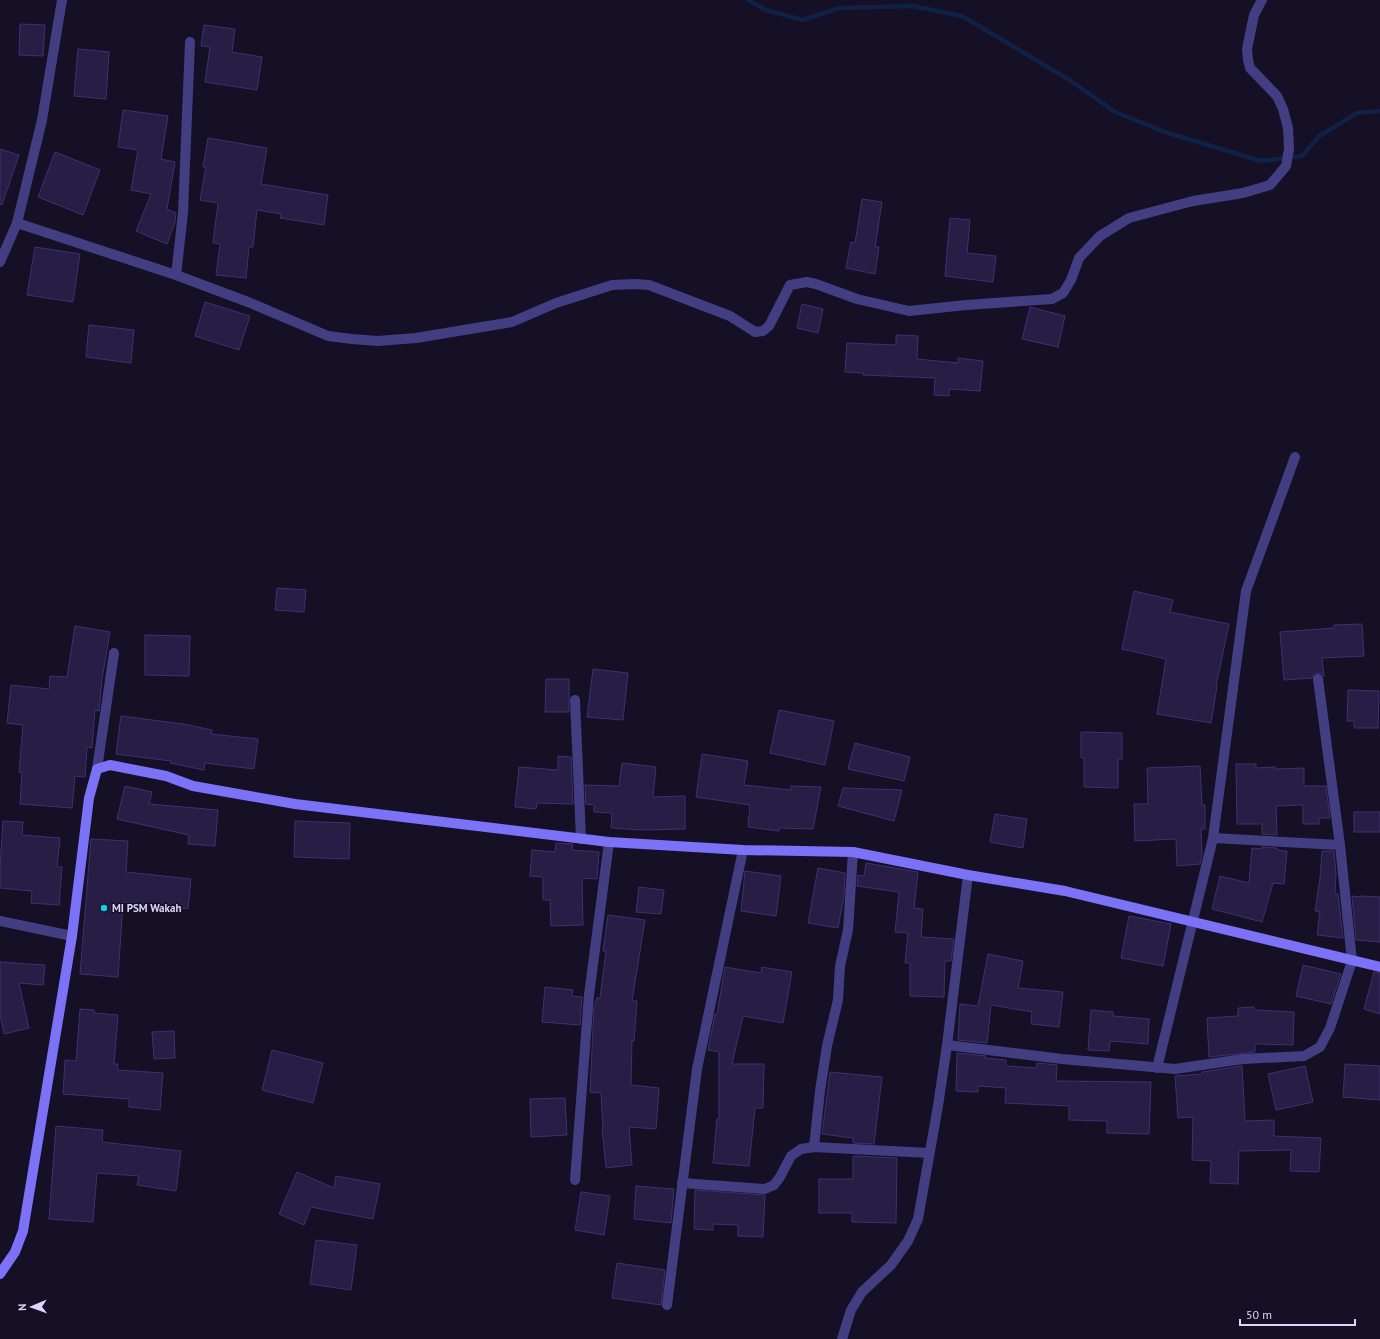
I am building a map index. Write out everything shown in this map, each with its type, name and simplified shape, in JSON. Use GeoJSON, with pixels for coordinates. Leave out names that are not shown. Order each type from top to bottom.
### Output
{"type":"FeatureCollection","features":[{"type":"Feature","properties":{"kind":"street"},"geometry":{"type":"LineString","coordinates":[[0,262],[17,223],[42,120],[62,0]]}},
{"type":"Feature","properties":{"kind":"street"},"geometry":{"type":"LineString","coordinates":[[17,223],[176,275],[248,302],[328,336],[378,341],[416,338],[512,322],[556,303],[612,285],[649,285],[730,316],[755,332],[763,331],[769,326],[790,285],[799,282],[816,284],[857,299],[909,311],[966,305],[1052,299],[1063,293],[1071,280],[1079,258],[1100,236],[1129,218],[1193,201],[1243,193],[1270,185],[1286,166],[1289,149],[1288,128],[1283,109],[1277,96],[1250,68],[1246,49],[1254,15],[1262,0]]}},
{"type":"Feature","properties":{"kind":"street"},"geometry":{"type":"LineString","coordinates":[[176,275],[183,213],[190,42]]}},
{"type":"Feature","properties":{"kind":"street"},"geometry":{"type":"LineString","coordinates":[[1156,1068],[1213,838],[1246,591],[1295,457]]}},
{"type":"Feature","properties":{"kind":"street"},"geometry":{"type":"LineString","coordinates":[[0,1274],[15,1252],[23,1231],[72,936],[89,798],[97,769],[114,653]]}},
{"type":"Feature","properties":{"kind":"street"},"geometry":{"type":"LineString","coordinates":[[947,1045],[1062,1059],[1175,1069],[1243,1059],[1304,1056],[1320,1047],[1330,1028],[1352,961],[1340,845],[1318,679]]}},
{"type":"Feature","properties":{"kind":"street"},"geometry":{"type":"LineString","coordinates":[[575,700],[581,839]]}},
{"type":"Feature","properties":{"kind":"street"},"geometry":{"type":"LineString","coordinates":[[97,769],[110,765],[166,776],[193,786],[295,804],[581,839],[743,850],[853,852],[968,875],[1065,891],[1380,967]]}},
{"type":"Feature","properties":{"kind":"street"},"geometry":{"type":"LineString","coordinates":[[1213,838],[1340,845]]}},
{"type":"Feature","properties":{"kind":"street"},"geometry":{"type":"LineString","coordinates":[[575,1180],[589,995],[609,842]]}},
{"type":"Feature","properties":{"kind":"street"},"geometry":{"type":"LineString","coordinates":[[668,1306],[697,1069],[743,850]]}},
{"type":"Feature","properties":{"kind":"street"},"geometry":{"type":"LineString","coordinates":[[814,1147],[824,1068],[838,1000],[840,966],[848,930],[853,852]]}},
{"type":"Feature","properties":{"kind":"street"},"geometry":{"type":"LineString","coordinates":[[842,1339],[851,1310],[862,1292],[891,1265],[908,1241],[918,1219],[947,1045],[968,875]]}},
{"type":"Feature","properties":{"kind":"street"},"geometry":{"type":"LineString","coordinates":[[0,921],[72,936]]}},
{"type":"Feature","properties":{"kind":"street"},"geometry":{"type":"LineString","coordinates":[[682,1183],[765,1189],[774,1185],[791,1156],[801,1149],[814,1147],[929,1153]]}},
{"type":"Feature","properties":{"kind":"building"},"geometry":{"type":"Polygon","coordinates":[[[20,24],[45,25],[43,56],[19,55],[20,24]]]}},
{"type":"Feature","properties":{"kind":"building"},"geometry":{"type":"Polygon","coordinates":[[[204,25],[235,29],[232,52],[262,57],[257,90],[205,82],[210,47],[201,46],[204,25]]]}},
{"type":"Feature","properties":{"kind":"building"},"geometry":{"type":"Polygon","coordinates":[[[78,49],[109,52],[106,99],[74,96],[78,49]]]}},
{"type":"Feature","properties":{"kind":"building"},"geometry":{"type":"Polygon","coordinates":[[[123,110],[168,116],[161,159],[175,162],[167,209],[176,213],[175,222],[167,244],[136,231],[151,194],[131,190],[138,150],[118,147],[123,110]]]}},
{"type":"Feature","properties":{"kind":"building"},"geometry":{"type":"Polygon","coordinates":[[[208,138],[267,148],[261,184],[328,195],[324,225],[280,218],[281,214],[257,210],[253,247],[249,247],[246,278],[216,275],[220,244],[213,243],[218,203],[200,200],[206,167],[203,167],[208,138]]]}},
{"type":"Feature","properties":{"kind":"building"},"geometry":{"type":"Polygon","coordinates":[[[0,149],[19,155],[2,205],[0,204],[0,149]]]}},
{"type":"Feature","properties":{"kind":"building"},"geometry":{"type":"Polygon","coordinates":[[[55,152],[100,170],[83,215],[38,197],[55,152]]]}},
{"type":"Feature","properties":{"kind":"building"},"geometry":{"type":"Polygon","coordinates":[[[862,199],[882,202],[875,247],[879,247],[875,274],[846,268],[851,242],[855,243],[862,199]]]}},
{"type":"Feature","properties":{"kind":"building"},"geometry":{"type":"Polygon","coordinates":[[[950,218],[970,220],[967,253],[996,256],[993,282],[945,276],[950,218]]]}},
{"type":"Feature","properties":{"kind":"building"},"geometry":{"type":"Polygon","coordinates":[[[35,247],[80,254],[73,302],[27,295],[35,247]]]}},
{"type":"Feature","properties":{"kind":"building"},"geometry":{"type":"Polygon","coordinates":[[[205,302],[250,316],[239,350],[195,336],[205,302]]]}},
{"type":"Feature","properties":{"kind":"building"},"geometry":{"type":"Polygon","coordinates":[[[802,304],[823,309],[818,333],[797,328],[802,304]]]}},
{"type":"Feature","properties":{"kind":"building"},"geometry":{"type":"Polygon","coordinates":[[[1030,307],[1065,316],[1058,347],[1022,339],[1030,307]]]}},
{"type":"Feature","properties":{"kind":"building"},"geometry":{"type":"Polygon","coordinates":[[[89,325],[134,330],[131,363],[86,357],[89,325]]]}},
{"type":"Feature","properties":{"kind":"building"},"geometry":{"type":"Polygon","coordinates":[[[896,335],[918,336],[917,359],[958,363],[958,358],[983,361],[980,391],[949,389],[949,396],[934,395],[935,378],[863,375],[864,373],[845,372],[847,343],[896,345],[896,335]]]}},
{"type":"Feature","properties":{"kind":"building"},"geometry":{"type":"Polygon","coordinates":[[[277,588],[306,590],[304,612],[275,610],[277,588]]]}},
{"type":"Feature","properties":{"kind":"building"},"geometry":{"type":"Polygon","coordinates":[[[1134,591],[1173,600],[1170,612],[1229,624],[1216,686],[1211,723],[1157,714],[1166,659],[1122,649],[1134,591]]]}},
{"type":"Feature","properties":{"kind":"building"},"geometry":{"type":"Polygon","coordinates":[[[1362,624],[1364,656],[1322,658],[1324,677],[1321,673],[1318,673],[1314,674],[1312,678],[1284,680],[1280,632],[1334,628],[1334,625],[1362,624]]]}},
{"type":"Feature","properties":{"kind":"building"},"geometry":{"type":"Polygon","coordinates":[[[75,626],[110,632],[102,679],[99,711],[95,710],[92,748],[87,747],[85,777],[75,776],[72,808],[20,804],[22,772],[19,772],[23,725],[7,723],[11,685],[49,689],[50,676],[67,677],[75,626]]]}},
{"type":"Feature","properties":{"kind":"building"},"geometry":{"type":"Polygon","coordinates":[[[145,635],[190,636],[189,676],[145,675],[145,635]]]}},
{"type":"Feature","properties":{"kind":"building"},"geometry":{"type":"Polygon","coordinates":[[[593,669],[628,673],[623,720],[587,717],[593,669]]]}},
{"type":"Feature","properties":{"kind":"building"},"geometry":{"type":"Polygon","coordinates":[[[546,679],[569,679],[569,712],[545,712],[546,679]]]}},
{"type":"Feature","properties":{"kind":"building"},"geometry":{"type":"Polygon","coordinates":[[[1348,690],[1379,691],[1378,728],[1354,728],[1354,721],[1347,721],[1348,690]]]}},
{"type":"Feature","properties":{"kind":"building"},"geometry":{"type":"Polygon","coordinates":[[[779,710],[834,721],[825,765],[770,753],[779,710]]]}},
{"type":"Feature","properties":{"kind":"building"},"geometry":{"type":"Polygon","coordinates":[[[121,716],[183,724],[212,730],[211,734],[258,739],[254,769],[205,763],[204,770],[170,763],[171,761],[116,754],[121,716]]]}},
{"type":"Feature","properties":{"kind":"building"},"geometry":{"type":"Polygon","coordinates":[[[1081,732],[1122,733],[1122,759],[1118,759],[1118,788],[1084,787],[1084,758],[1081,758],[1081,732]]]}},
{"type":"Feature","properties":{"kind":"building"},"geometry":{"type":"Polygon","coordinates":[[[855,743],[910,757],[904,781],[848,769],[855,743]]]}},
{"type":"Feature","properties":{"kind":"building"},"geometry":{"type":"Polygon","coordinates":[[[702,754],[748,761],[744,785],[791,790],[791,786],[821,787],[813,829],[779,828],[779,831],[748,827],[750,805],[696,797],[702,754]]]}},
{"type":"Feature","properties":{"kind":"building"},"geometry":{"type":"Polygon","coordinates":[[[558,756],[571,757],[573,804],[537,803],[536,809],[515,807],[519,767],[558,770],[558,756]]]}},
{"type":"Feature","properties":{"kind":"building"},"geometry":{"type":"Polygon","coordinates":[[[622,763],[656,767],[653,797],[685,796],[685,829],[643,830],[611,828],[612,813],[594,812],[594,805],[586,804],[585,785],[619,786],[622,763]]]}},
{"type":"Feature","properties":{"kind":"building"},"geometry":{"type":"Polygon","coordinates":[[[1236,764],[1256,764],[1256,768],[1304,768],[1304,786],[1326,786],[1330,818],[1319,818],[1319,824],[1303,824],[1303,805],[1276,806],[1277,835],[1262,834],[1262,824],[1237,824],[1236,764]]]}},
{"type":"Feature","properties":{"kind":"building"},"geometry":{"type":"Polygon","coordinates":[[[1200,766],[1202,805],[1205,805],[1205,829],[1201,829],[1202,855],[1200,864],[1177,866],[1176,839],[1135,841],[1134,804],[1148,804],[1147,768],[1200,766]]]}},
{"type":"Feature","properties":{"kind":"building"},"geometry":{"type":"Polygon","coordinates":[[[125,786],[152,792],[149,804],[218,810],[215,846],[188,844],[189,835],[117,819],[125,786]]]}},
{"type":"Feature","properties":{"kind":"building"},"geometry":{"type":"Polygon","coordinates":[[[843,788],[902,790],[894,821],[838,806],[843,788]]]}},
{"type":"Feature","properties":{"kind":"building"},"geometry":{"type":"Polygon","coordinates":[[[1354,812],[1380,812],[1380,832],[1354,832],[1354,812]]]}},
{"type":"Feature","properties":{"kind":"building"},"geometry":{"type":"Polygon","coordinates":[[[995,814],[1027,819],[1023,848],[990,842],[995,814]]]}},
{"type":"Feature","properties":{"kind":"building"},"geometry":{"type":"Polygon","coordinates":[[[3,821],[23,822],[22,835],[60,838],[57,867],[62,867],[59,905],[31,903],[32,891],[0,888],[3,821]]]}},
{"type":"Feature","properties":{"kind":"building"},"geometry":{"type":"Polygon","coordinates":[[[295,821],[350,823],[349,859],[294,857],[295,821]]]}},
{"type":"Feature","properties":{"kind":"building","name":"MI PSM Wakah"},"geometry":{"type":"Polygon","coordinates":[[[91,839],[128,841],[126,872],[191,879],[188,909],[123,902],[118,977],[80,974],[91,839]]]}},
{"type":"Feature","properties":{"kind":"building"},"geometry":{"type":"Polygon","coordinates":[[[556,843],[573,844],[572,850],[599,852],[597,879],[582,878],[583,925],[551,926],[550,900],[543,900],[543,877],[530,876],[532,850],[555,852],[556,843]]]}},
{"type":"Feature","properties":{"kind":"building"},"geometry":{"type":"Polygon","coordinates":[[[1262,847],[1277,848],[1277,850],[1287,851],[1284,884],[1273,883],[1262,922],[1212,909],[1220,876],[1249,883],[1252,848],[1262,849],[1262,847]]]}},
{"type":"Feature","properties":{"kind":"building"},"geometry":{"type":"Polygon","coordinates":[[[1322,851],[1334,851],[1336,874],[1335,893],[1338,894],[1343,938],[1317,935],[1320,912],[1315,911],[1322,851]]]}},
{"type":"Feature","properties":{"kind":"building"},"geometry":{"type":"Polygon","coordinates":[[[866,863],[918,872],[914,908],[923,909],[921,937],[954,939],[951,961],[945,961],[944,997],[910,996],[910,963],[905,963],[908,933],[895,932],[899,892],[857,886],[858,875],[864,876],[866,863]]]}},
{"type":"Feature","properties":{"kind":"building"},"geometry":{"type":"Polygon","coordinates":[[[818,868],[845,873],[844,896],[838,928],[808,923],[818,868]]]}},
{"type":"Feature","properties":{"kind":"building"},"geometry":{"type":"Polygon","coordinates":[[[745,871],[781,876],[776,916],[741,911],[745,871]]]}},
{"type":"Feature","properties":{"kind":"building"},"geometry":{"type":"Polygon","coordinates":[[[639,887],[664,890],[661,914],[636,912],[639,887]]]}},
{"type":"Feature","properties":{"kind":"building"},"geometry":{"type":"Polygon","coordinates":[[[1352,896],[1380,897],[1380,942],[1356,940],[1352,896]]]}},
{"type":"Feature","properties":{"kind":"building"},"geometry":{"type":"Polygon","coordinates":[[[608,915],[645,920],[632,1001],[637,1001],[634,1041],[632,1040],[631,1085],[659,1088],[656,1129],[629,1127],[632,1165],[606,1168],[602,1129],[601,1093],[590,1092],[594,1008],[597,998],[600,998],[606,951],[603,951],[608,915]]]}},
{"type":"Feature","properties":{"kind":"building"},"geometry":{"type":"Polygon","coordinates":[[[1129,916],[1171,924],[1163,966],[1121,958],[1129,916]]]}},
{"type":"Feature","properties":{"kind":"building"},"geometry":{"type":"Polygon","coordinates":[[[988,954],[1023,961],[1018,988],[1063,992],[1059,1027],[1031,1024],[1032,1012],[991,1005],[987,1043],[958,1040],[960,1004],[978,1006],[988,954]]]}},
{"type":"Feature","properties":{"kind":"building"},"geometry":{"type":"Polygon","coordinates":[[[0,962],[45,965],[43,985],[19,983],[29,1028],[4,1034],[0,1014],[0,962]]]}},
{"type":"Feature","properties":{"kind":"building"},"geometry":{"type":"Polygon","coordinates":[[[1303,965],[1341,974],[1331,1004],[1296,996],[1303,965]]]}},
{"type":"Feature","properties":{"kind":"building"},"geometry":{"type":"Polygon","coordinates":[[[725,967],[761,973],[762,967],[792,972],[783,1023],[743,1016],[732,1064],[764,1064],[763,1108],[755,1108],[749,1166],[713,1163],[717,1119],[719,1119],[719,1052],[708,1050],[715,1014],[717,1014],[725,967]]]}},
{"type":"Feature","properties":{"kind":"building"},"geometry":{"type":"Polygon","coordinates":[[[1374,972],[1380,973],[1380,1014],[1364,1009],[1374,972]]]}},
{"type":"Feature","properties":{"kind":"building"},"geometry":{"type":"Polygon","coordinates":[[[545,987],[573,990],[572,996],[582,997],[580,1025],[542,1022],[545,987]]]}},
{"type":"Feature","properties":{"kind":"building"},"geometry":{"type":"Polygon","coordinates":[[[1254,1007],[1254,1010],[1294,1012],[1293,1045],[1255,1044],[1255,1052],[1209,1057],[1207,1018],[1238,1016],[1238,1008],[1254,1007]]]}},
{"type":"Feature","properties":{"kind":"building"},"geometry":{"type":"Polygon","coordinates":[[[80,1009],[94,1010],[94,1013],[118,1015],[114,1064],[118,1064],[117,1070],[163,1073],[160,1110],[129,1107],[129,1099],[63,1094],[65,1060],[76,1061],[80,1009]]]}},
{"type":"Feature","properties":{"kind":"building"},"geometry":{"type":"Polygon","coordinates":[[[1091,1010],[1113,1012],[1113,1016],[1149,1019],[1148,1044],[1110,1041],[1109,1051],[1088,1050],[1091,1010]]]}},
{"type":"Feature","properties":{"kind":"building"},"geometry":{"type":"Polygon","coordinates":[[[174,1031],[175,1058],[154,1059],[152,1032],[174,1031]]]}},
{"type":"Feature","properties":{"kind":"building"},"geometry":{"type":"Polygon","coordinates":[[[272,1050],[323,1063],[313,1103],[262,1090],[272,1050]]]}},
{"type":"Feature","properties":{"kind":"building"},"geometry":{"type":"Polygon","coordinates":[[[957,1053],[1006,1060],[1006,1066],[1036,1068],[1037,1063],[1057,1065],[1056,1081],[1151,1082],[1149,1134],[1107,1133],[1107,1121],[1069,1120],[1069,1106],[1005,1103],[1006,1088],[978,1086],[978,1092],[956,1091],[957,1053]]]}},
{"type":"Feature","properties":{"kind":"building"},"geometry":{"type":"Polygon","coordinates":[[[1345,1064],[1380,1066],[1380,1100],[1343,1097],[1345,1064]]]}},
{"type":"Feature","properties":{"kind":"building"},"geometry":{"type":"Polygon","coordinates":[[[1242,1066],[1245,1121],[1274,1120],[1274,1136],[1321,1138],[1319,1172],[1290,1171],[1291,1150],[1239,1151],[1238,1184],[1210,1183],[1211,1161],[1192,1160],[1193,1117],[1178,1118],[1175,1076],[1202,1074],[1202,1072],[1242,1066]]]}},
{"type":"Feature","properties":{"kind":"building"},"geometry":{"type":"Polygon","coordinates":[[[1305,1066],[1313,1102],[1276,1110],[1268,1074],[1305,1066]]]}},
{"type":"Feature","properties":{"kind":"building"},"geometry":{"type":"Polygon","coordinates":[[[830,1072],[882,1077],[874,1144],[853,1143],[853,1138],[822,1134],[830,1072]]]}},
{"type":"Feature","properties":{"kind":"building"},"geometry":{"type":"Polygon","coordinates":[[[565,1098],[567,1135],[531,1137],[530,1099],[565,1098]]]}},
{"type":"Feature","properties":{"kind":"building"},"geometry":{"type":"Polygon","coordinates":[[[56,1126],[103,1130],[102,1142],[181,1151],[176,1191],[137,1185],[139,1176],[97,1173],[93,1222],[49,1219],[56,1126]]]}},
{"type":"Feature","properties":{"kind":"building"},"geometry":{"type":"Polygon","coordinates":[[[853,1156],[897,1158],[896,1223],[852,1222],[852,1213],[819,1213],[819,1179],[853,1179],[853,1156]]]}},
{"type":"Feature","properties":{"kind":"building"},"geometry":{"type":"Polygon","coordinates":[[[297,1172],[334,1188],[336,1176],[380,1184],[373,1219],[311,1207],[304,1225],[279,1214],[297,1172]]]}},
{"type":"Feature","properties":{"kind":"building"},"geometry":{"type":"Polygon","coordinates":[[[636,1186],[674,1189],[671,1223],[634,1219],[636,1186]]]}},
{"type":"Feature","properties":{"kind":"building"},"geometry":{"type":"Polygon","coordinates":[[[695,1190],[765,1195],[763,1237],[738,1236],[738,1225],[713,1224],[713,1230],[694,1229],[695,1190]]]}},
{"type":"Feature","properties":{"kind":"building"},"geometry":{"type":"Polygon","coordinates":[[[581,1192],[610,1196],[604,1235],[575,1230],[581,1192]]]}},
{"type":"Feature","properties":{"kind":"building"},"geometry":{"type":"Polygon","coordinates":[[[316,1240],[357,1245],[351,1290],[310,1284],[316,1240]]]}},
{"type":"Feature","properties":{"kind":"building"},"geometry":{"type":"Polygon","coordinates":[[[617,1263],[665,1270],[661,1305],[612,1298],[617,1263]]]}},
{"type":"Feature","properties":{"kind":"waterway"},"geometry":{"type":"LineString","coordinates":[[748,0],[766,10],[803,20],[839,8],[913,6],[962,16],[1071,81],[1115,112],[1165,132],[1261,161],[1302,156],[1319,136],[1357,113],[1380,111]]}},
{"type":"Feature","properties":{"kind":"place","name":"MI PSM Wakah"},"geometry":{"type":"Point","coordinates":[104,908]}}]}
